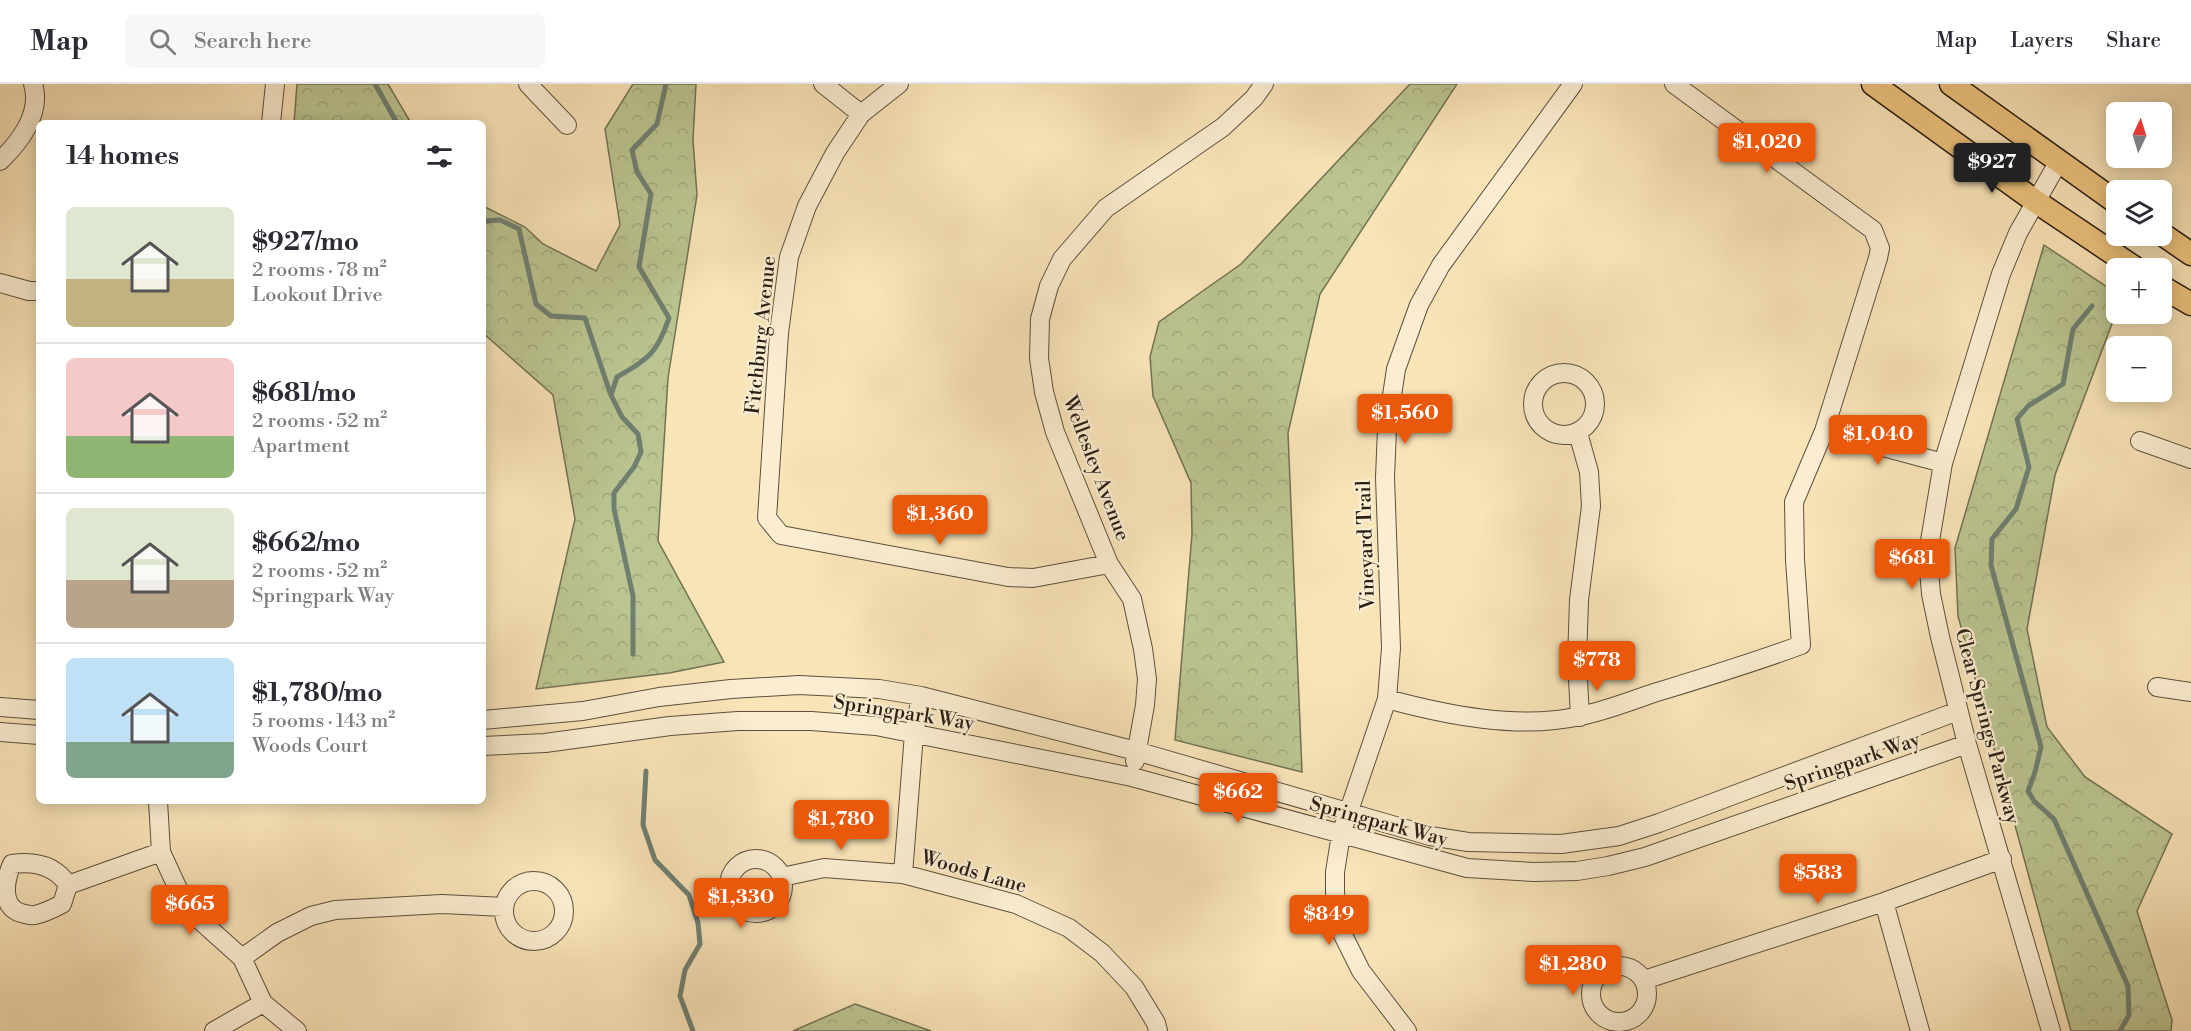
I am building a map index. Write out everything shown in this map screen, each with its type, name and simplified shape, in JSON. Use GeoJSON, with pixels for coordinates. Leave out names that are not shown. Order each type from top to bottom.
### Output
{"type":"FeatureCollection","features":[{"type":"Feature","properties":{"kind":"main road"},"geometry":{"type":"LineString","coordinates":[[1873,84],[2036,201],[2120,258]]}},
{"type":"Feature","properties":{"kind":"main road"},"geometry":{"type":"LineString","coordinates":[[1951,84],[2106,195]]}},
{"type":"Feature","properties":{"kind":"main road"},"geometry":{"type":"LineString","coordinates":[[2172,241],[2191,254]]}},
{"type":"Feature","properties":{"kind":"main road"},"geometry":{"type":"LineString","coordinates":[[2172,292],[2191,304]]}},
{"type":"Feature","properties":{"kind":"street"},"geometry":{"type":"LineString","coordinates":[[0,161],[31,122],[35,90],[33,84]]}},
{"type":"Feature","properties":{"kind":"street"},"geometry":{"type":"LineString","coordinates":[[271,120],[275,84]]}},
{"type":"Feature","properties":{"kind":"street"},"geometry":{"type":"LineString","coordinates":[[528,84],[567,125]]}},
{"type":"Feature","properties":{"kind":"street"},"geometry":{"type":"LineString","coordinates":[[823,84],[861,114]]}},
{"type":"Feature","properties":{"kind":"street","name":"Fitchburg Avenue"},"geometry":{"type":"LineString","coordinates":[[899,84],[861,114],[835,153],[807,207],[789,257],[779,333],[767,518],[781,535],[1008,577],[1033,578],[1109,564]]}},
{"type":"Feature","properties":{"kind":"street","name":"Wellesley Avenue"},"geometry":{"type":"LineString","coordinates":[[1132,777],[1145,705],[1147,679],[1143,649],[1132,599],[1109,564],[1055,432],[1044,392],[1039,358],[1040,319],[1049,286],[1062,259],[1106,208],[1223,127],[1254,98],[1264,84]]}},
{"type":"Feature","properties":{"kind":"street","name":"Vineyard Trail"},"geometry":{"type":"LineString","coordinates":[[1407,1031],[1361,970],[1343,935],[1337,913],[1335,892],[1335,872],[1341,834],[1387,699],[1391,648],[1385,477],[1388,429],[1396,369],[1419,305],[1441,265],[1573,84]]}},
{"type":"Feature","properties":{"kind":"street"},"geometry":{"type":"LineString","coordinates":[[1387,699],[1434,712],[1480,719],[1542,720],[1580,717],[1755,662],[1801,645],[1795,560],[1794,502],[1824,431],[1880,248],[1873,230],[1674,84]]}},
{"type":"Feature","properties":{"kind":"street","name":"Clear Springs Parkway"},"geometry":{"type":"LineString","coordinates":[[2051,1031],[1958,711],[1931,594],[1929,547],[1943,463],[2001,274],[2018,233],[2059,161]]}},
{"type":"Feature","properties":{"kind":"street"},"geometry":{"type":"LineString","coordinates":[[0,283],[36,291]]}},
{"type":"Feature","properties":{"kind":"street"},"geometry":{"type":"LineString","coordinates":[[1824,431],[1943,463]]}},
{"type":"Feature","properties":{"kind":"street"},"geometry":{"type":"LineString","coordinates":[[1578,433],[1589,472],[1591,506],[1580,600],[1577,660],[1580,717]]}},
{"type":"Feature","properties":{"kind":"street"},"geometry":{"type":"LineString","coordinates":[[2140,441],[2191,459]]}},
{"type":"Feature","properties":{"kind":"street","name":"Springpark Way"},"geometry":{"type":"LineString","coordinates":[[486,720],[583,711],[669,696],[799,685],[879,689],[921,696],[1136,751],[1430,836],[1468,842],[1561,844],[1619,836],[1958,711]]}},
{"type":"Feature","properties":{"kind":"street"},"geometry":{"type":"LineString","coordinates":[[2157,687],[2191,692]]}},
{"type":"Feature","properties":{"kind":"street","name":"Woods Lane"},"geometry":{"type":"LineString","coordinates":[[921,696],[914,734],[903,874],[1016,904],[1069,928],[1102,953],[1134,987],[1156,1023],[1158,1031]]}},
{"type":"Feature","properties":{"kind":"street"},"geometry":{"type":"LineString","coordinates":[[0,707],[36,710]]}},
{"type":"Feature","properties":{"kind":"street","name":"Springpark Way"},"geometry":{"type":"LineString","coordinates":[[486,746],[545,743],[670,726],[738,721],[811,721],[876,726],[1132,777],[1467,868],[1534,872],[1598,868],[1645,857],[1967,744]]}},
{"type":"Feature","properties":{"kind":"street"},"geometry":{"type":"LineString","coordinates":[[0,732],[36,735]]}},
{"type":"Feature","properties":{"kind":"street"},"geometry":{"type":"LineString","coordinates":[[158,804],[160,852],[193,914],[242,958],[263,1003],[297,1031]]}},
{"type":"Feature","properties":{"kind":"street"},"geometry":{"type":"LineString","coordinates":[[68,885],[160,852]]}},
{"type":"Feature","properties":{"kind":"street"},"geometry":{"type":"LineString","coordinates":[[1644,980],[1884,902],[2002,859]]}},
{"type":"Feature","properties":{"kind":"street"},"geometry":{"type":"LineString","coordinates":[[782,877],[824,868],[903,874]]}},
{"type":"Feature","properties":{"kind":"street"},"geometry":{"type":"LineString","coordinates":[[1884,902],[1920,1031]]}},
{"type":"Feature","properties":{"kind":"street"},"geometry":{"type":"LineString","coordinates":[[242,958],[277,933],[311,916],[335,910],[442,904],[504,907]]}},
{"type":"Feature","properties":{"kind":"street"},"geometry":{"type":"LineString","coordinates":[[214,1031],[263,1003]]}},
{"type":"Feature","properties":{"kind":"green space"},"geometry":{"type":"Polygon","coordinates":[[[297,84],[388,84],[409,120],[294,120],[297,84]]]}},
{"type":"Feature","properties":{"kind":"green space"},"geometry":{"type":"Polygon","coordinates":[[[633,84],[696,84],[693,140],[697,195],[668,378],[658,541],[724,662],[669,673],[536,689],[575,519],[553,395],[486,336],[486,208],[525,227],[543,244],[596,271],[620,225],[605,129],[633,84]]]}},
{"type":"Feature","properties":{"kind":"green space"},"geometry":{"type":"Polygon","coordinates":[[[1410,84],[1457,84],[1320,294],[1288,433],[1302,772],[1175,740],[1192,534],[1191,483],[1153,396],[1150,357],[1159,322],[1241,264],[1410,84]]]}},
{"type":"Feature","properties":{"kind":"green space"},"geometry":{"type":"Polygon","coordinates":[[[2044,245],[2106,286],[2106,324],[2112,324],[2055,475],[2027,629],[2047,727],[2085,777],[2172,834],[2137,911],[2172,1020],[2171,1031],[2071,1031],[1958,616],[1955,548],[2044,245]]]}},
{"type":"Feature","properties":{"kind":"green space"},"geometry":{"type":"Polygon","coordinates":[[[855,1004],[931,1031],[793,1031],[855,1004]]]}},
{"type":"Feature","properties":{"kind":"waterway"},"geometry":{"type":"LineString","coordinates":[[375,84],[395,120]]}},
{"type":"Feature","properties":{"kind":"waterway"},"geometry":{"type":"LineString","coordinates":[[633,654],[633,596],[614,509],[614,493],[634,467],[641,452],[638,434],[622,417],[611,395],[617,377],[644,360],[655,348],[669,318],[639,267],[651,194],[637,172],[632,150],[657,124],[666,84]]}},
{"type":"Feature","properties":{"kind":"waterway"},"geometry":{"type":"LineString","coordinates":[[486,221],[500,220],[519,229],[536,304],[551,316],[585,318],[610,393]]}},
{"type":"Feature","properties":{"kind":"waterway"},"geometry":{"type":"LineString","coordinates":[[2092,306],[2073,329],[2063,384],[2028,406],[2017,419],[2029,467],[2016,509],[1992,539],[1991,565],[2041,747],[2028,791],[2034,801],[2054,819],[2128,986],[2129,1015],[2120,1031]]}},
{"type":"Feature","properties":{"kind":"waterway"},"geometry":{"type":"LineString","coordinates":[[646,771],[643,825],[655,860],[689,895],[698,923],[700,944],[685,970],[680,996],[693,1031]]}}]}
